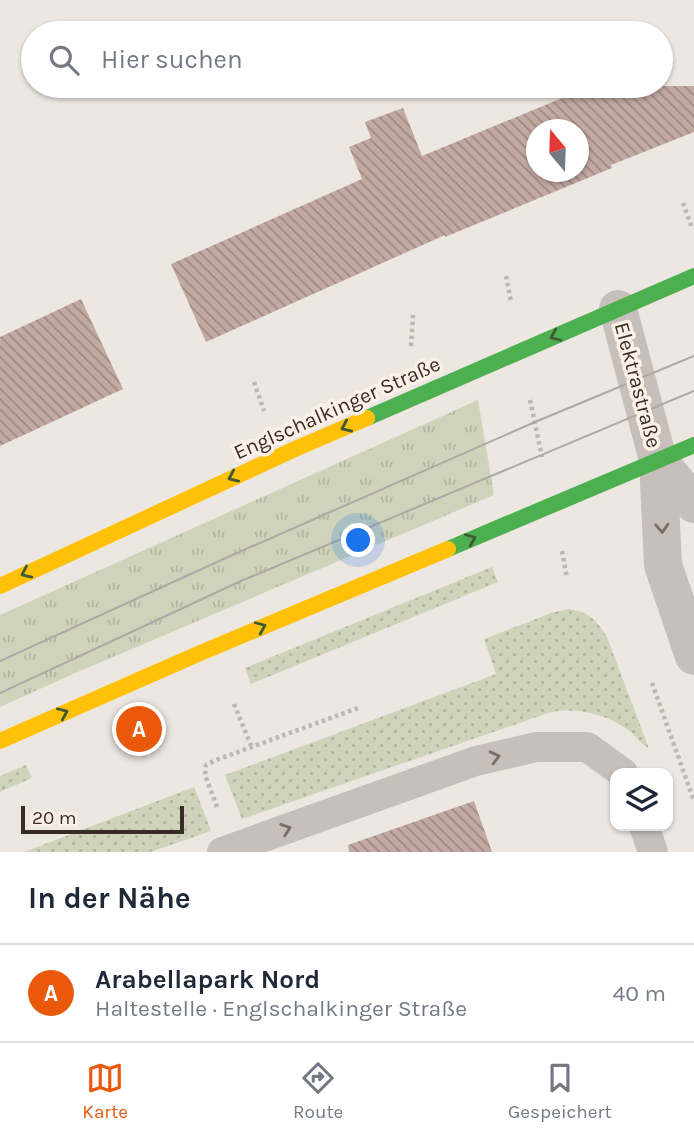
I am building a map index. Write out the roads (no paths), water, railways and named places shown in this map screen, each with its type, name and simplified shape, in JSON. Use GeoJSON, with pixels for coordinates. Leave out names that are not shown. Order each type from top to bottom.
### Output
{"type":"FeatureCollection","features":[{"type":"Feature","properties":{"kind":"main road","name":"Englschalkinger Straße"},"geometry":{"type":"LineString","coordinates":[[0,586],[295,449],[694,276]]}},
{"type":"Feature","properties":{"kind":"main road"},"geometry":{"type":"LineString","coordinates":[[0,741],[198,654],[694,445]]}},
{"type":"Feature","properties":{"kind":"street","name":"Elektrastraße"},"geometry":{"type":"LineString","coordinates":[[618,309],[658,460],[663,565],[694,656]]}},
{"type":"Feature","properties":{"kind":"street","name":"Elektrastraße"},"geometry":{"type":"LineString","coordinates":[[658,460],[694,504]]}},
{"type":"Feature","properties":{"kind":"lane"},"geometry":{"type":"LineString","coordinates":[[227,850],[476,761],[536,747],[586,747],[616,768]]}},
{"type":"Feature","properties":{"kind":"lane"},"geometry":{"type":"LineString","coordinates":[[646,831],[653,852]]}},
{"type":"Feature","properties":{"kind":"tram line"},"geometry":{"type":"LineString","coordinates":[[0,661],[535,422],[694,356]]}},
{"type":"Feature","properties":{"kind":"tram line"},"geometry":{"type":"LineString","coordinates":[[0,693],[241,581],[694,391]]}},
{"type":"Feature","properties":{"kind":"place","name":"Arabellapark Nord"},"geometry":{"type":"Point","coordinates":[139,729]}}]}
